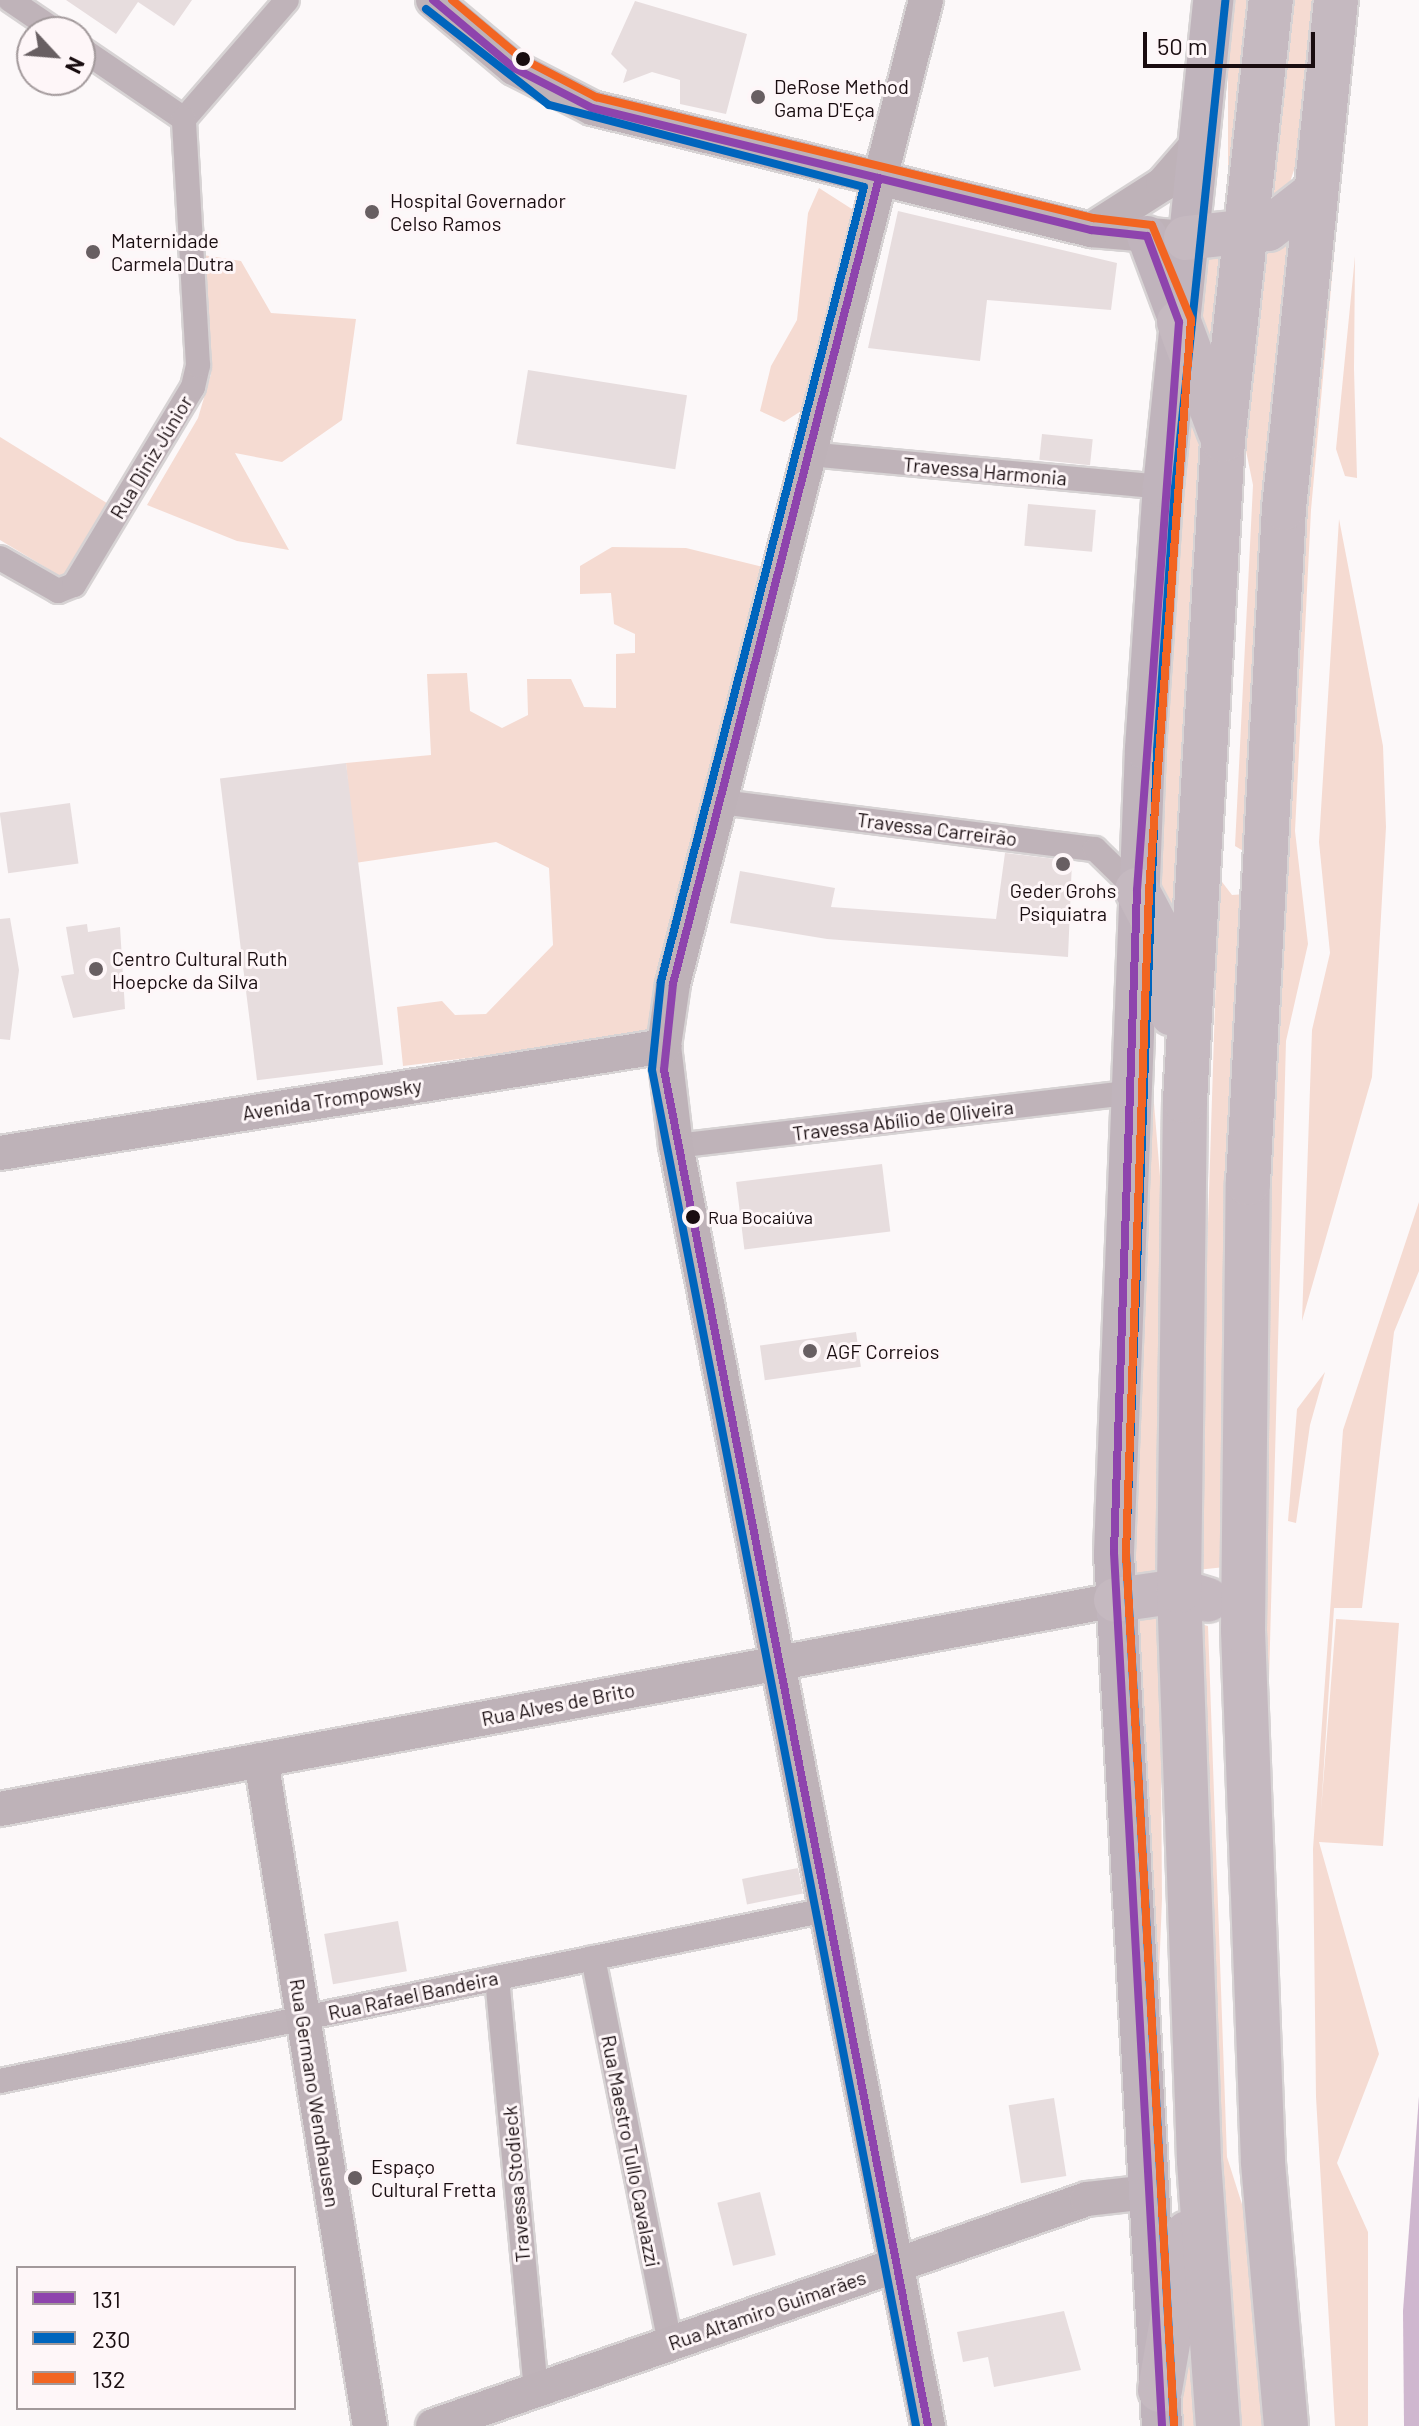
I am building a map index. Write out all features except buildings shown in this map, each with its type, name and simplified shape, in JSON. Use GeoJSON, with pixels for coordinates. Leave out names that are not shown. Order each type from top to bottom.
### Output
{"type":"FeatureCollection","features":[{"type":"Feature","properties":{"kind":"highway"},"geometry":{"type":"LineString","coordinates":[[1218,2426],[1199,2160],[1179,1591],[1185,1101],[1223,440],[1271,0]]}},
{"type":"Feature","properties":{"kind":"highway"},"geometry":{"type":"LineString","coordinates":[[1286,2426],[1263,2161],[1243,1631],[1248,1183],[1284,508],[1313,194],[1336,0]]}},
{"type":"Feature","properties":{"kind":"highway"},"geometry":{"type":"LineString","coordinates":[[1166,237],[1244,236],[1292,215],[1313,194]]}},
{"type":"Feature","properties":{"kind":"highway"},"geometry":{"type":"LineString","coordinates":[[1179,322],[1223,440]]}},
{"type":"Feature","properties":{"kind":"highway"},"geometry":{"type":"LineString","coordinates":[[1201,808],[1230,868],[1264,873]]}},
{"type":"Feature","properties":{"kind":"highway"},"geometry":{"type":"LineString","coordinates":[[1137,890],[1163,955],[1185,1101]]}},
{"type":"Feature","properties":{"kind":"highway"},"geometry":{"type":"LineString","coordinates":[[1116,1600],[1179,1591],[1207,1599],[1243,1631]]}},
{"type":"Feature","properties":{"kind":"highway"},"geometry":{"type":"LineString","coordinates":[[1161,2408],[1199,2160]]}},
{"type":"Feature","properties":{"kind":"main road"},"geometry":{"type":"LineString","coordinates":[[433,0],[553,94],[1091,230],[1166,237]]}},
{"type":"Feature","properties":{"kind":"main road"},"geometry":{"type":"LineString","coordinates":[[926,0],[808,454],[664,1046],[676,1146],[928,2426]]}},
{"type":"Feature","properties":{"kind":"main road"},"geometry":{"type":"LineString","coordinates":[[1161,2408],[1116,1600],[1137,890],[1163,487],[1179,322],[1166,237],[1196,146],[1213,0]]}},
{"type":"Feature","properties":{"kind":"main road"},"geometry":{"type":"LineString","coordinates":[[1091,230],[1163,184],[1196,146]]}},
{"type":"Feature","properties":{"kind":"main road","name":"Avenida Trompowsky"},"geometry":{"type":"LineString","coordinates":[[0,1153],[664,1046]]}},
{"type":"Feature","properties":{"kind":"main road","name":"Rua Alves de Brito"},"geometry":{"type":"LineString","coordinates":[[0,1809],[1116,1600]]}},
{"type":"Feature","properties":{"kind":"main road","name":"Rua Germano Wendhausen"},"geometry":{"type":"LineString","coordinates":[[261,1760],[370,2426]]}},
{"type":"Feature","properties":{"kind":"main road","name":"Rua Altamiro Guimarães"},"geometry":{"type":"LineString","coordinates":[[433,2426],[1087,2199],[1149,2192]]}},
{"type":"Feature","properties":{"kind":"street"},"geometry":{"type":"LineString","coordinates":[[10,0],[34,16]]}},
{"type":"Feature","properties":{"kind":"street"},"geometry":{"type":"LineString","coordinates":[[96,59],[184,119],[287,0]]}},
{"type":"Feature","properties":{"kind":"street","name":"Rua Diniz Júnior"},"geometry":{"type":"LineString","coordinates":[[0,558],[66,591],[197,376],[184,119]]}},
{"type":"Feature","properties":{"kind":"street","name":"Travessa Harmonia"},"geometry":{"type":"LineString","coordinates":[[808,454],[1163,487]]}},
{"type":"Feature","properties":{"kind":"street","name":"Travessa Carreirão"},"geometry":{"type":"LineString","coordinates":[[721,802],[1095,849],[1137,890]]}},
{"type":"Feature","properties":{"kind":"street","name":"Travessa Abílio de Oliveira"},"geometry":{"type":"LineString","coordinates":[[676,1146],[1130,1093]]}},
{"type":"Feature","properties":{"kind":"street","name":"Rua Rafael Bandeira"},"geometry":{"type":"LineString","coordinates":[[0,2081],[826,1910]]}},
{"type":"Feature","properties":{"kind":"street","name":"Rua Maestro Tullo Cavalazzi"},"geometry":{"type":"LineString","coordinates":[[593,1958],[670,2343]]}},
{"type":"Feature","properties":{"kind":"street","name":"Travessa Stodieck"},"geometry":{"type":"LineString","coordinates":[[497,1978],[536,2389]]}},
{"type":"Feature","properties":{"kind":"shaded area"},"geometry":{"type":"Polygon","coordinates":[[[1228,0],[1255,0],[1255,232],[1228,232],[1228,0]]]}},
{"type":"Feature","properties":{"kind":"shaded area"},"geometry":{"type":"Polygon","coordinates":[[[1288,0],[1318,0],[1300,152],[1286,194],[1264,208],[1288,0]]]}},
{"type":"Feature","properties":{"kind":"shaded area"},"geometry":{"type":"Polygon","coordinates":[[[1332,131],[1338,211],[1311,510],[1295,831],[1308,944],[1286,1041],[1268,1719],[1256,1785],[1273,967],[1332,131]]]}},
{"type":"Feature","properties":{"kind":"shaded area"},"geometry":{"type":"Polygon","coordinates":[[[819,188],[855,211],[812,404],[784,422],[760,411],[771,366],[797,320],[808,213],[819,188]]]}},
{"type":"Feature","properties":{"kind":"shaded area"},"geometry":{"type":"Polygon","coordinates":[[[1289,241],[1250,855],[1235,846],[1253,485],[1244,441],[1260,249],[1289,241]]]}},
{"type":"Feature","properties":{"kind":"shaded area"},"geometry":{"type":"Polygon","coordinates":[[[203,255],[241,261],[271,313],[356,319],[342,420],[282,462],[235,453],[289,550],[237,541],[147,505],[198,418],[211,374],[203,255]]]}},
{"type":"Feature","properties":{"kind":"shaded area"},"geometry":{"type":"Polygon","coordinates":[[[1225,256],[1215,359],[1195,297],[1199,260],[1225,256]]]}},
{"type":"Feature","properties":{"kind":"shaded area"},"geometry":{"type":"Polygon","coordinates":[[[1355,256],[1357,478],[1345,476],[1336,449],[1355,256]]]}},
{"type":"Feature","properties":{"kind":"shaded area"},"geometry":{"type":"Polygon","coordinates":[[[1187,374],[1208,446],[1179,958],[1151,887],[1187,374]]]}},
{"type":"Feature","properties":{"kind":"shaded area"},"geometry":{"type":"Polygon","coordinates":[[[0,437],[110,505],[65,579],[0,540],[0,437]]]}},
{"type":"Feature","properties":{"kind":"shaded area"},"geometry":{"type":"Polygon","coordinates":[[[1339,519],[1383,746],[1386,827],[1372,1077],[1302,1321],[1312,1030],[1330,953],[1319,842],[1339,519]]]}},
{"type":"Feature","properties":{"kind":"shaded area"},"geometry":{"type":"Polygon","coordinates":[[[612,547],[686,548],[767,568],[651,1035],[403,1066],[397,1007],[442,1001],[455,1015],[486,1014],[553,945],[549,868],[496,842],[355,863],[346,763],[431,755],[427,674],[467,673],[470,711],[502,728],[528,715],[527,679],[571,679],[584,707],[616,708],[616,654],[635,653],[635,634],[614,624],[611,593],[580,594],[580,566],[612,547]]]}},
{"type":"Feature","properties":{"kind":"shaded area"},"geometry":{"type":"Polygon","coordinates":[[[1219,878],[1232,895],[1246,894],[1225,1567],[1197,1570],[1219,878]]]}},
{"type":"Feature","properties":{"kind":"shaded area"},"geometry":{"type":"Polygon","coordinates":[[[1146,1006],[1165,1237],[1161,1579],[1133,1581],[1146,1006]]]}},
{"type":"Feature","properties":{"kind":"shaded area"},"geometry":{"type":"Polygon","coordinates":[[[1419,1202],[1419,1271],[1394,1332],[1362,1608],[1334,1608],[1321,1811],[1336,1619],[1399,1623],[1383,1846],[1319,1842],[1379,2054],[1337,2163],[1368,2232],[1368,2426],[1335,2426],[1316,2097],[1313,1849],[1343,1430],[1419,1202]]]}},
{"type":"Feature","properties":{"kind":"shaded area"},"geometry":{"type":"Polygon","coordinates":[[[1325,1372],[1310,1425],[1296,1523],[1288,1521],[1297,1409],[1325,1372]]]}},
{"type":"Feature","properties":{"kind":"shaded area"},"geometry":{"type":"Polygon","coordinates":[[[1160,1615],[1162,1899],[1156,2049],[1133,1619],[1160,1615]]]}},
{"type":"Feature","properties":{"kind":"shaded area"},"geometry":{"type":"Polygon","coordinates":[[[1197,1623],[1208,1626],[1227,2157],[1254,2242],[1267,2426],[1239,2426],[1217,2155],[1197,1623]]]}},
{"type":"Feature","properties":{"kind":"shaded area"},"geometry":{"type":"Polygon","coordinates":[[[1419,2096],[1419,2426],[1404,2426],[1403,2311],[1419,2096]]]}},
{"type":"Feature","properties":{"kind":"shaded area"},"geometry":{"type":"Polygon","coordinates":[[[1188,2255],[1200,2426],[1178,2426],[1188,2255]]]}},
{"type":"Feature","properties":{"kind":"transit line","name":"131"},"geometry":{"type":"LineString","coordinates":[[433,0],[514,68],[592,108],[1091,230],[1147,236],[1179,322],[1137,890],[1114,1553],[1162,2426]]}},
{"type":"Feature","properties":{"kind":"transit line","name":"132"},"geometry":{"type":"LineString","coordinates":[[452,0],[521,58],[596,97],[1093,218],[1152,225],[1191,319],[1149,891],[1126,1553],[1174,2425]]}},
{"type":"Feature","properties":{"kind":"transit line","name":"230"},"geometry":{"type":"LineString","coordinates":[[1174,2425],[1126,1553],[1157,750],[1175,488],[1225,1]]}},
{"type":"Feature","properties":{"kind":"transit line","name":"230"},"geometry":{"type":"LineString","coordinates":[[426,9],[549,105],[864,187],[661,981],[652,1070],[916,2426]]}},
{"type":"Feature","properties":{"kind":"transit line","name":"131"},"geometry":{"type":"LineString","coordinates":[[879,178],[673,984],[664,1070],[928,2426]]}},
{"type":"Feature","properties":{"kind":"place","name":"DeRose Method Gama D'Eça"},"geometry":{"type":"Point","coordinates":[758,97]}},
{"type":"Feature","properties":{"kind":"place","name":"Hospital Governador Celso Ramos"},"geometry":{"type":"Point","coordinates":[372,212]}},
{"type":"Feature","properties":{"kind":"place","name":"Maternidade Carmela Dutra"},"geometry":{"type":"Point","coordinates":[93,252]}},
{"type":"Feature","properties":{"kind":"place","name":"Geder Grohs Psiquiatra"},"geometry":{"type":"Point","coordinates":[1063,864]}},
{"type":"Feature","properties":{"kind":"place","name":"Centro Cultural Ruth Hoepcke da Silva"},"geometry":{"type":"Point","coordinates":[96,969]}},
{"type":"Feature","properties":{"kind":"place","name":"Rua Bocaiúva"},"geometry":{"type":"Point","coordinates":[693,1217]}},
{"type":"Feature","properties":{"kind":"place","name":"AGF Correios"},"geometry":{"type":"Point","coordinates":[810,1351]}},
{"type":"Feature","properties":{"kind":"place","name":"Espaço Cultural Fretta"},"geometry":{"type":"Point","coordinates":[355,2178]}}]}
